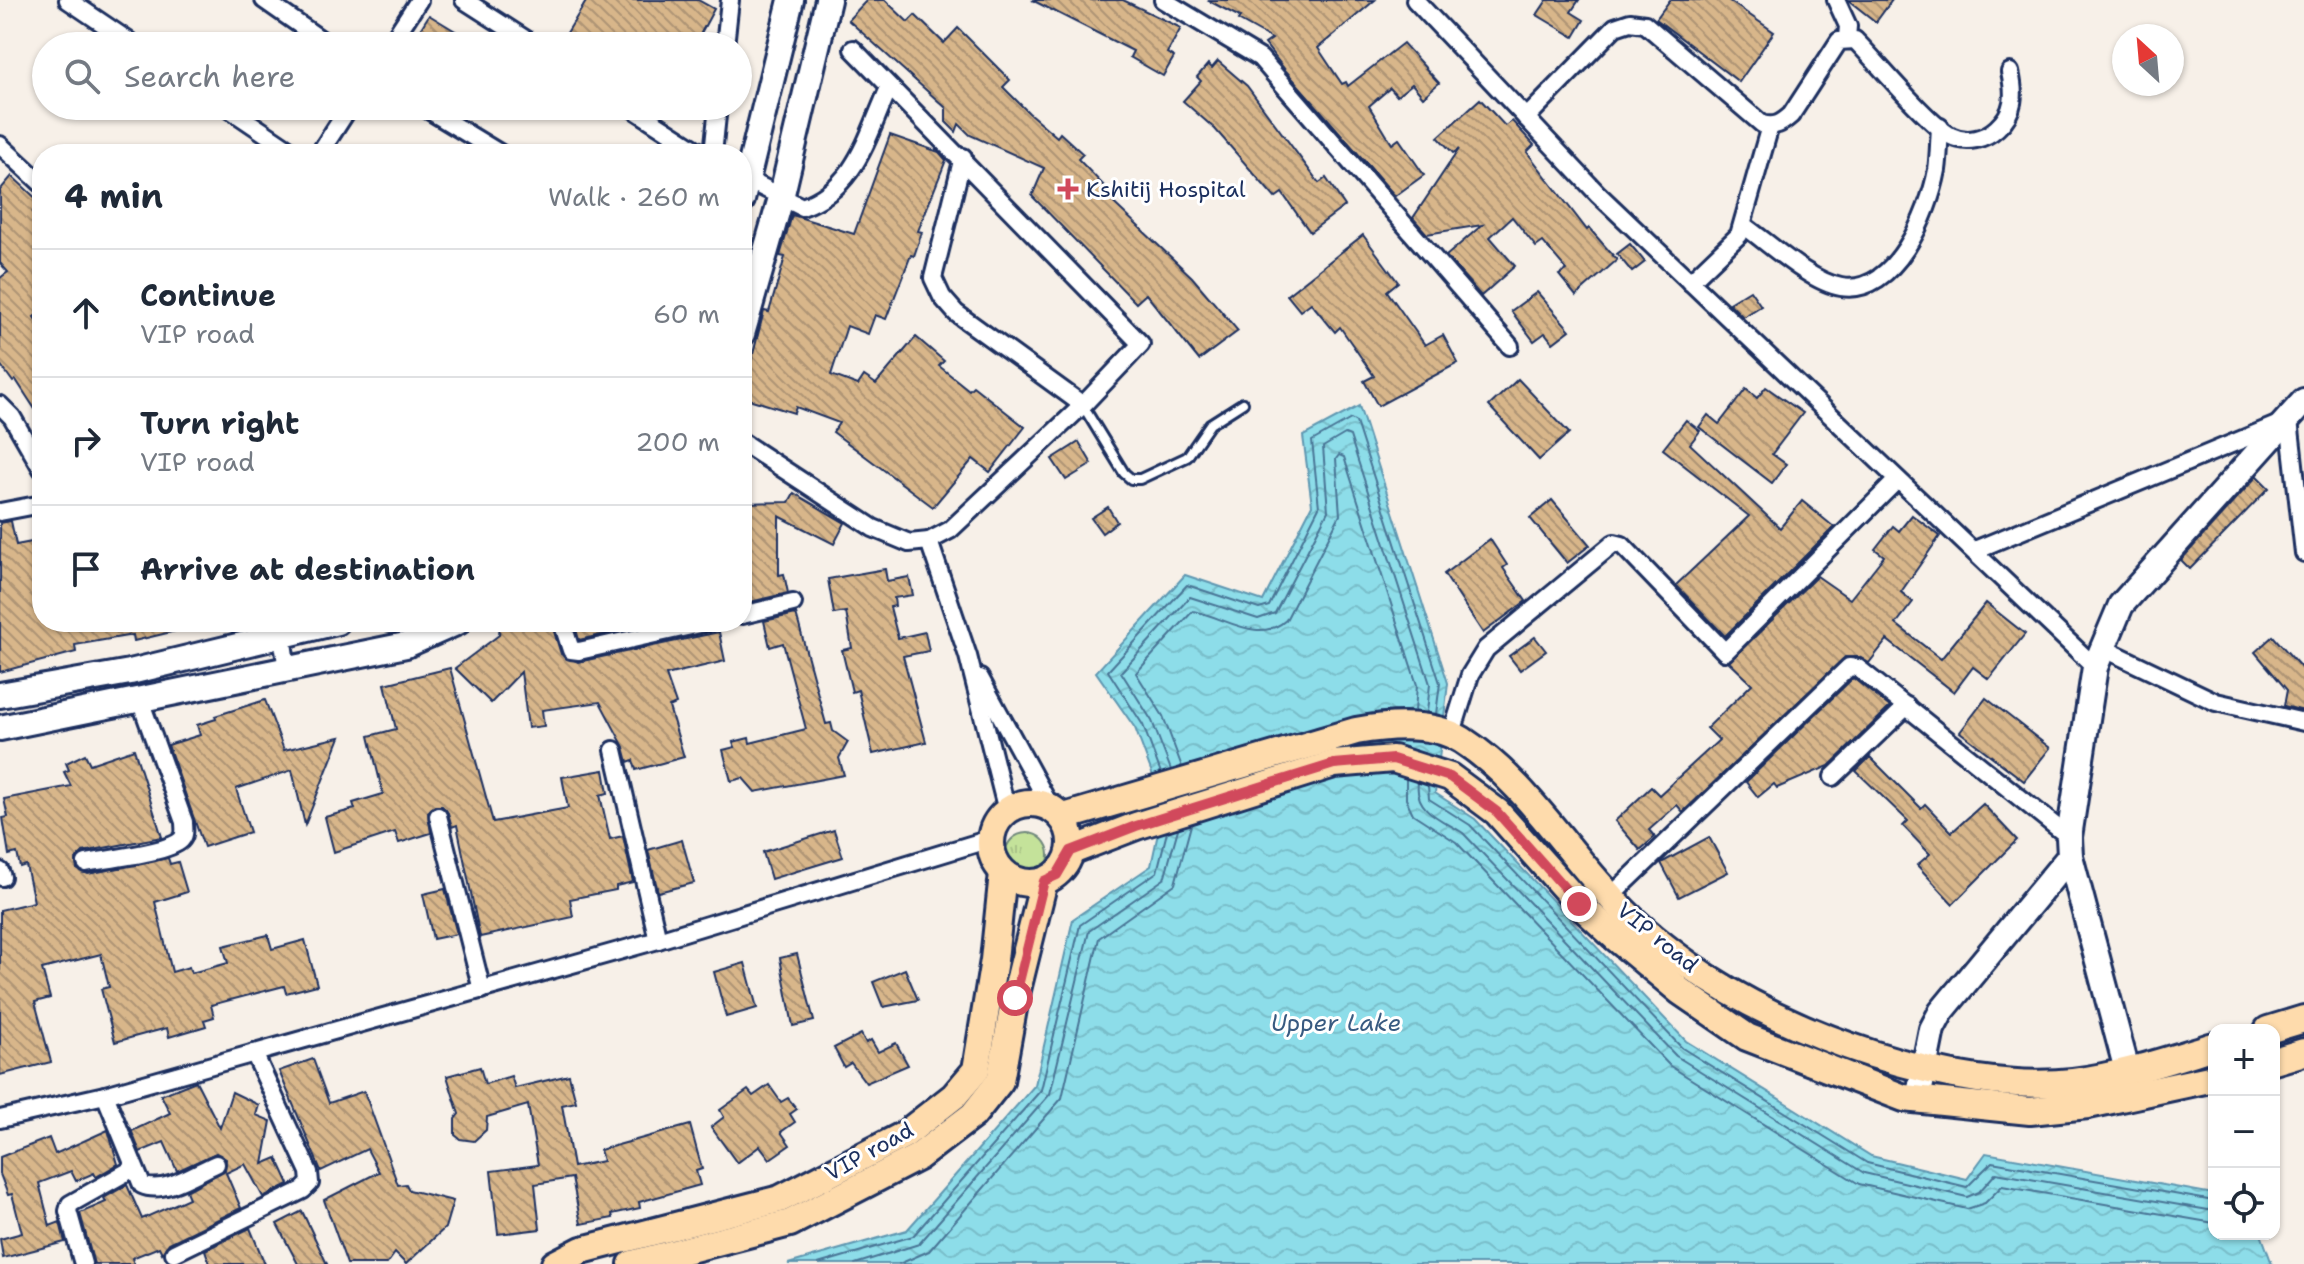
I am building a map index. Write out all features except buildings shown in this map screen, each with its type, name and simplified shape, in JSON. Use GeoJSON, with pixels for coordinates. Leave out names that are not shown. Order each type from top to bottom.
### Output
{"type":"FeatureCollection","features":[{"type":"Feature","properties":{"kind":"main road","name":"VIP road"},"geometry":{"type":"LineString","coordinates":[[1007,811],[1034,802],[1057,812],[1127,799],[1356,731],[1386,725],[1419,727],[1461,739],[1517,788],[1610,897],[1690,966],[1778,1017],[1923,1071],[1982,1080],[2130,1084],[2208,1078]]}},
{"type":"Feature","properties":{"kind":"main road","name":"VIP road"},"geometry":{"type":"LineString","coordinates":[[632,1264],[790,1223],[918,1157],[973,1115],[1000,1081],[1015,998],[1044,881],[1057,875],[1071,851],[1136,826],[1334,764],[1393,759],[1450,777],[1497,812],[1606,929],[1714,1014],[1747,1037],[1904,1098],[2030,1111],[2130,1084],[2208,1049]]}},
{"type":"Feature","properties":{"kind":"main road"},"geometry":{"type":"LineString","coordinates":[[990,839],[998,818],[1007,811]]}},
{"type":"Feature","properties":{"kind":"main road"},"geometry":{"type":"LineString","coordinates":[[1057,812],[1071,833],[1071,851]]}},
{"type":"Feature","properties":{"kind":"main road","name":"VIP road"},"geometry":{"type":"LineString","coordinates":[[555,1264],[582,1250],[780,1199],[904,1135],[954,1096],[976,1070],[994,960],[1003,873],[993,858],[990,839]]}},
{"type":"Feature","properties":{"kind":"main road"},"geometry":{"type":"LineString","coordinates":[[1003,873],[1022,883],[1044,881]]}},
{"type":"Feature","properties":{"kind":"main road"},"geometry":{"type":"LineString","coordinates":[[2280,1026],[2304,1019]]}},
{"type":"Feature","properties":{"kind":"main road"},"geometry":{"type":"LineString","coordinates":[[2280,1059],[2304,1052]]}},
{"type":"Feature","properties":{"kind":"street"},"geometry":{"type":"LineString","coordinates":[[68,0],[115,32]]}},
{"type":"Feature","properties":{"kind":"street"},"geometry":{"type":"LineString","coordinates":[[264,0],[310,32]]}},
{"type":"Feature","properties":{"kind":"street"},"geometry":{"type":"LineString","coordinates":[[398,32],[419,0]]}},
{"type":"Feature","properties":{"kind":"street"},"geometry":{"type":"LineString","coordinates":[[464,0],[514,32]]}},
{"type":"Feature","properties":{"kind":"street"},"geometry":{"type":"LineString","coordinates":[[727,32],[730,0]]}},
{"type":"Feature","properties":{"kind":"street"},"geometry":{"type":"LineString","coordinates":[[752,154],[791,0]]}},
{"type":"Feature","properties":{"kind":"street"},"geometry":{"type":"LineString","coordinates":[[752,299],[781,198],[828,0]]}},
{"type":"Feature","properties":{"kind":"street"},"geometry":{"type":"LineString","coordinates":[[1163,0],[1260,58],[1510,346]]}},
{"type":"Feature","properties":{"kind":"street"},"geometry":{"type":"LineString","coordinates":[[1415,0],[1598,194],[1897,480],[2099,658],[2216,702],[2304,722]]}},
{"type":"Feature","properties":{"kind":"street"},"geometry":{"type":"LineString","coordinates":[[1836,0],[1848,26],[1847,38]]}},
{"type":"Feature","properties":{"kind":"street"},"geometry":{"type":"LineString","coordinates":[[1526,118],[1615,27],[1630,22],[1645,24],[1762,124],[1770,126],[1782,124],[1791,115],[1839,41],[1847,38],[1855,40],[1940,127],[1964,140],[1985,137],[2010,112],[2015,93],[2010,72]]}},
{"type":"Feature","properties":{"kind":"street"},"geometry":{"type":"LineString","coordinates":[[752,449],[873,528],[909,543],[929,541],[950,530],[1083,405],[1141,344],[963,157],[889,88],[853,49]]}},
{"type":"Feature","properties":{"kind":"street"},"geometry":{"type":"LineString","coordinates":[[752,189],[802,207],[824,199],[848,179],[889,88]]}},
{"type":"Feature","properties":{"kind":"street"},"geometry":{"type":"LineString","coordinates":[[246,120],[281,144]]}},
{"type":"Feature","properties":{"kind":"street"},"geometry":{"type":"LineString","coordinates":[[325,144],[341,120]]}},
{"type":"Feature","properties":{"kind":"street"},"geometry":{"type":"LineString","coordinates":[[445,120],[485,144]]}},
{"type":"Feature","properties":{"kind":"street"},"geometry":{"type":"LineString","coordinates":[[651,120],[688,144]]}},
{"type":"Feature","properties":{"kind":"street"},"geometry":{"type":"LineString","coordinates":[[714,144],[717,120]]}},
{"type":"Feature","properties":{"kind":"street"},"geometry":{"type":"LineString","coordinates":[[1690,282],[1731,246],[1743,225],[1770,126]]}},
{"type":"Feature","properties":{"kind":"street"},"geometry":{"type":"LineString","coordinates":[[1743,225],[1820,280],[1854,288],[1876,279],[1884,275],[1903,251],[1928,202],[1937,169],[1940,127]]}},
{"type":"Feature","properties":{"kind":"street"},"geometry":{"type":"LineString","coordinates":[[0,145],[32,175]]}},
{"type":"Feature","properties":{"kind":"street"},"geometry":{"type":"LineString","coordinates":[[963,157],[933,278],[937,288],[956,313],[1083,405]]}},
{"type":"Feature","properties":{"kind":"street"},"geometry":{"type":"LineString","coordinates":[[2130,1084],[2070,846],[2099,658],[2121,605],[2304,401]]}},
{"type":"Feature","properties":{"kind":"street"},"geometry":{"type":"LineString","coordinates":[[0,405],[12,417],[32,452]]}},
{"type":"Feature","properties":{"kind":"street"},"geometry":{"type":"LineString","coordinates":[[1975,550],[2289,420]]}},
{"type":"Feature","properties":{"kind":"street"},"geometry":{"type":"LineString","coordinates":[[2289,420],[2304,553]]}},
{"type":"Feature","properties":{"kind":"street"},"geometry":{"type":"LineString","coordinates":[[1448,735],[1470,675],[1486,649],[1614,543],[1622,545],[1725,652],[1897,480]]}},
{"type":"Feature","properties":{"kind":"street"},"geometry":{"type":"LineString","coordinates":[[0,512],[32,506]]}},
{"type":"Feature","properties":{"kind":"street"},"geometry":{"type":"LineString","coordinates":[[929,541],[968,656],[1007,811]]}},
{"type":"Feature","properties":{"kind":"street"},"geometry":{"type":"LineString","coordinates":[[752,613],[793,603]]}},
{"type":"Feature","properties":{"kind":"street"},"geometry":{"type":"LineString","coordinates":[[0,695],[130,672],[274,632]]}},
{"type":"Feature","properties":{"kind":"street"},"geometry":{"type":"LineString","coordinates":[[281,632],[287,670]]}},
{"type":"Feature","properties":{"kind":"street"},"geometry":{"type":"LineString","coordinates":[[0,728],[406,645],[435,632]]}},
{"type":"Feature","properties":{"kind":"street"},"geometry":{"type":"LineString","coordinates":[[565,632],[571,650],[579,651],[664,632]]}},
{"type":"Feature","properties":{"kind":"street"},"geometry":{"type":"LineString","coordinates":[[968,656],[1057,812]]}},
{"type":"Feature","properties":{"kind":"street"},"geometry":{"type":"LineString","coordinates":[[1610,897],[1849,667],[1858,668],[1907,706],[2070,846]]}},
{"type":"Feature","properties":{"kind":"street"},"geometry":{"type":"LineString","coordinates":[[86,863],[165,847],[184,836],[184,822],[140,700]]}},
{"type":"Feature","properties":{"kind":"street"},"geometry":{"type":"LineString","coordinates":[[1833,777],[1907,706]]}},
{"type":"Feature","properties":{"kind":"street"},"geometry":{"type":"LineString","coordinates":[[614,750],[658,940]]}},
{"type":"Feature","properties":{"kind":"street"},"geometry":{"type":"LineString","coordinates":[[438,816],[482,990]]}},
{"type":"Feature","properties":{"kind":"street"},"geometry":{"type":"LineString","coordinates":[[0,1119],[105,1095],[482,990],[990,839]]}},
{"type":"Feature","properties":{"kind":"street"},"geometry":{"type":"LineString","coordinates":[[1918,1099],[1932,1029],[1941,1012],[2070,846]]}},
{"type":"Feature","properties":{"kind":"street"},"geometry":{"type":"LineString","coordinates":[[174,1253],[303,1190],[310,1183],[309,1172],[254,1053]]}},
{"type":"Feature","properties":{"kind":"street"},"geometry":{"type":"LineString","coordinates":[[105,1095],[142,1185],[151,1189],[216,1164]]}},
{"type":"Feature","properties":{"kind":"street"},"geometry":{"type":"LineString","coordinates":[[83,1264],[68,1211],[70,1204],[134,1168]]}},
{"type":"Feature","properties":{"kind":"lane"},"geometry":{"type":"LineString","coordinates":[[1083,405],[1124,473],[1131,479],[1140,479],[1187,457],[1210,424],[1243,403]]}},
{"type":"Feature","properties":{"kind":"green space"},"geometry":{"type":"Polygon","coordinates":[[[1027,833],[1042,840],[1049,855],[1042,870],[1027,877],[1012,870],[1005,855],[1012,840],[1027,833]]]}},
{"type":"Feature","properties":{"kind":"water","name":"Upper Lake"},"geometry":{"type":"Polygon","coordinates":[[[1359,406],[1448,683],[1435,793],[1475,819],[1686,1041],[1871,1156],[1967,1179],[1986,1153],[2208,1193],[2208,1240],[2263,1240],[2272,1264],[788,1264],[907,1230],[1035,1085],[1073,919],[1151,866],[1164,805],[1135,728],[1096,672],[1185,575],[1263,601],[1312,505],[1303,436],[1359,406]]]}},
{"type":"Feature","properties":{"kind":"place","name":"Kshitij Hospital"},"geometry":{"type":"Point","coordinates":[1068,189]}},
{"type":"Feature","properties":{"kind":"route"},"geometry":{"type":"LineString","coordinates":[[1015,998],[1044,881],[1057,875],[1071,851],[1136,826],[1334,764],[1393,759],[1450,777],[1497,812],[1579,904]]}}]}
